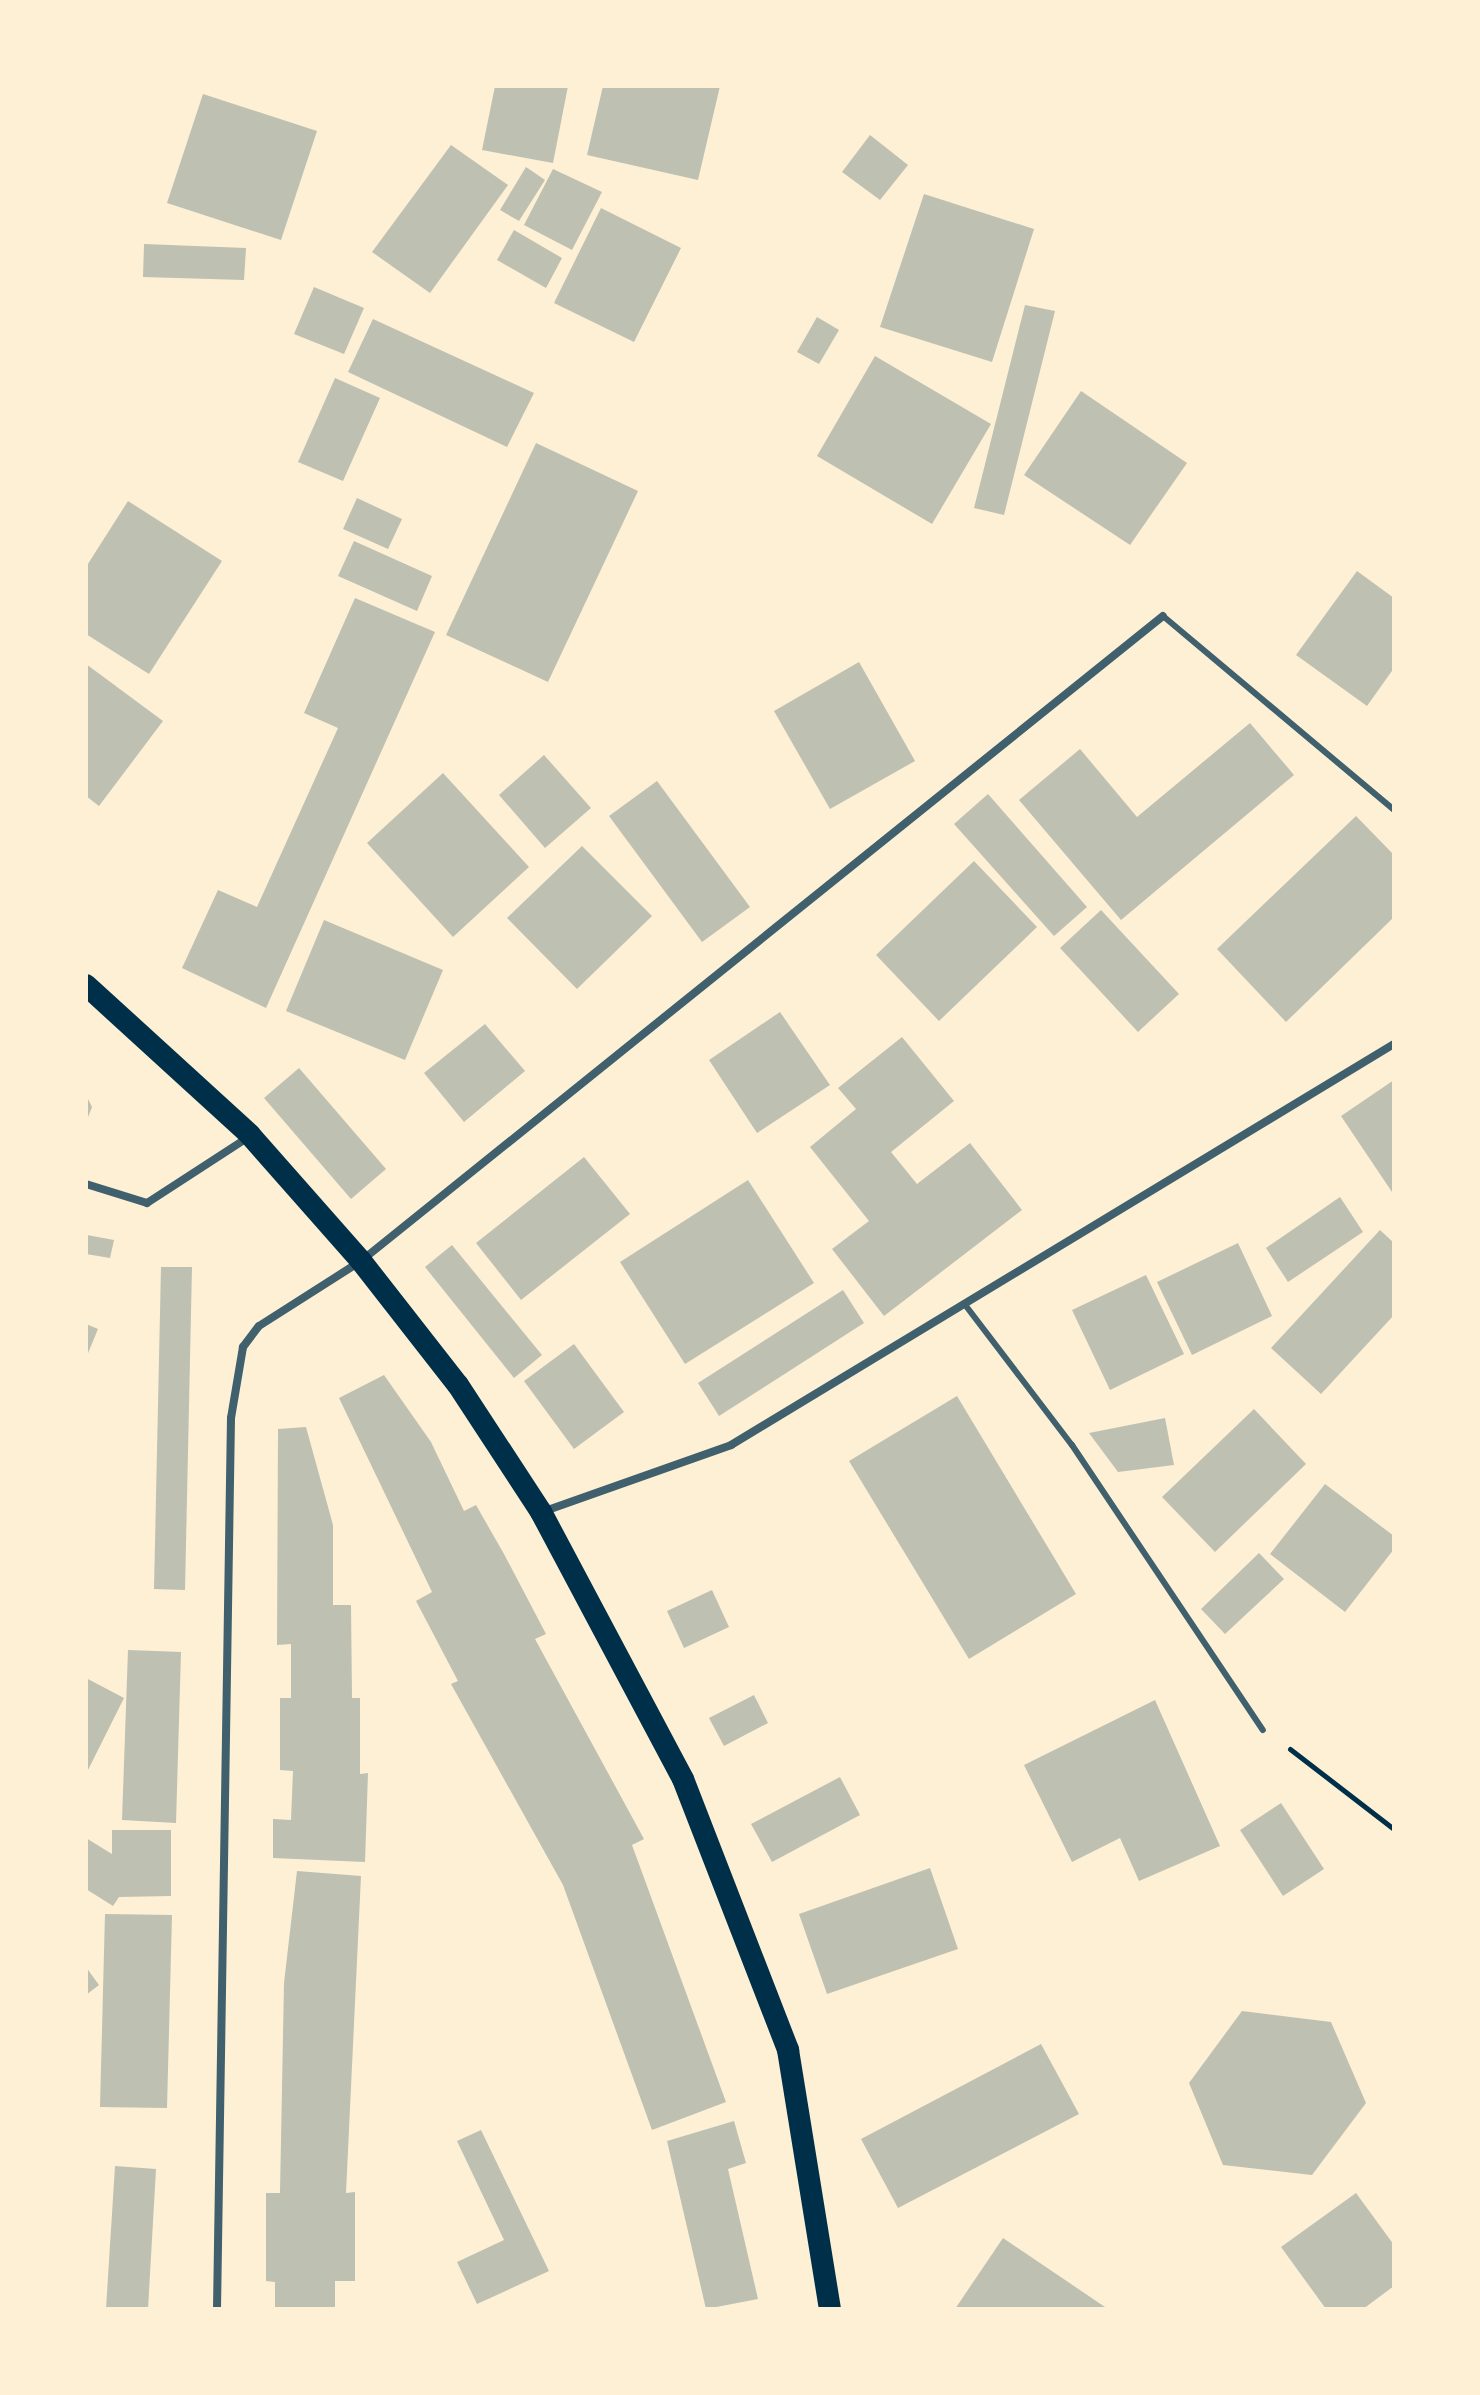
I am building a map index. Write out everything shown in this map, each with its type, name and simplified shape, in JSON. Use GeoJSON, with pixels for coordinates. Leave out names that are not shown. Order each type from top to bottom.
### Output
{"type":"FeatureCollection","features":[{"type":"Feature","properties":{"kind":"highway"},"geometry":{"type":"LineString","coordinates":[[86,985],[250,1135],[361,1261],[458,1385],[541,1512],[683,1779],[788,2050],[830,2309]]}},
{"type":"Feature","properties":{"kind":"street"},"geometry":{"type":"LineString","coordinates":[[217,2309],[235,1379],[243,1347],[259,1326],[361,1261],[1163,616]]}},
{"type":"Feature","properties":{"kind":"street"},"geometry":{"type":"LineString","coordinates":[[541,1512],[731,1445],[966,1306],[1394,1044]]}},
{"type":"Feature","properties":{"kind":"street"},"geometry":{"type":"LineString","coordinates":[[86,1184],[147,1203],[250,1135]]}},
{"type":"Feature","properties":{"kind":"lane"},"geometry":{"type":"LineString","coordinates":[[1163,616],[1394,810]]}},
{"type":"Feature","properties":{"kind":"lane"},"geometry":{"type":"LineString","coordinates":[[966,1306],[1072,1445],[1263,1730]]}},
{"type":"Feature","properties":{"kind":"path"},"geometry":{"type":"LineString","coordinates":[[1263,1730],[1394,1829]]}},
{"type":"Feature","properties":{"kind":"building"},"geometry":{"type":"Polygon","coordinates":[[[495,86],[568,86],[553,163],[482,150],[495,86]]]}},
{"type":"Feature","properties":{"kind":"building"},"geometry":{"type":"Polygon","coordinates":[[[603,86],[720,86],[698,180],[587,155],[603,86]]]}},
{"type":"Feature","properties":{"kind":"building"},"geometry":{"type":"Polygon","coordinates":[[[203,94],[317,131],[281,240],[167,203],[203,94]]]}},
{"type":"Feature","properties":{"kind":"building"},"geometry":{"type":"Polygon","coordinates":[[[870,135],[908,165],[880,200],[842,172],[870,135]]]}},
{"type":"Feature","properties":{"kind":"building"},"geometry":{"type":"Polygon","coordinates":[[[451,145],[508,185],[430,293],[372,252],[451,145]]]}},
{"type":"Feature","properties":{"kind":"building"},"geometry":{"type":"Polygon","coordinates":[[[526,167],[545,180],[519,221],[500,210],[526,167]]]}},
{"type":"Feature","properties":{"kind":"building"},"geometry":{"type":"Polygon","coordinates":[[[553,169],[602,192],[572,250],[524,225],[553,169]]]}},
{"type":"Feature","properties":{"kind":"building"},"geometry":{"type":"Polygon","coordinates":[[[924,194],[1034,229],[992,362],[880,327],[924,194]]]}},
{"type":"Feature","properties":{"kind":"building"},"geometry":{"type":"Polygon","coordinates":[[[601,208],[681,248],[634,342],[554,303],[601,208]]]}},
{"type":"Feature","properties":{"kind":"building"},"geometry":{"type":"Polygon","coordinates":[[[514,230],[562,258],[546,288],[497,260],[514,230]]]}},
{"type":"Feature","properties":{"kind":"building"},"geometry":{"type":"Polygon","coordinates":[[[144,244],[246,248],[244,280],[143,277],[144,244]]]}},
{"type":"Feature","properties":{"kind":"building"},"geometry":{"type":"Polygon","coordinates":[[[314,287],[364,308],[344,354],[294,334],[314,287]]]}},
{"type":"Feature","properties":{"kind":"building"},"geometry":{"type":"Polygon","coordinates":[[[1025,305],[1055,311],[1004,515],[974,508],[1025,305]]]}},
{"type":"Feature","properties":{"kind":"building"},"geometry":{"type":"Polygon","coordinates":[[[817,317],[839,330],[819,364],[797,352],[817,317]]]}},
{"type":"Feature","properties":{"kind":"building"},"geometry":{"type":"Polygon","coordinates":[[[373,319],[534,393],[507,447],[348,372],[373,319]]]}},
{"type":"Feature","properties":{"kind":"building"},"geometry":{"type":"Polygon","coordinates":[[[875,356],[991,424],[932,524],[817,456],[875,356]]]}},
{"type":"Feature","properties":{"kind":"building"},"geometry":{"type":"Polygon","coordinates":[[[335,378],[380,398],[343,481],[298,462],[335,378]]]}},
{"type":"Feature","properties":{"kind":"building"},"geometry":{"type":"Polygon","coordinates":[[[1081,391],[1187,463],[1130,545],[1024,475],[1081,391]]]}},
{"type":"Feature","properties":{"kind":"building"},"geometry":{"type":"Polygon","coordinates":[[[536,443],[638,491],[548,682],[446,635],[536,443]]]}},
{"type":"Feature","properties":{"kind":"building"},"geometry":{"type":"Polygon","coordinates":[[[357,498],[402,519],[388,549],[343,529],[357,498]]]}},
{"type":"Feature","properties":{"kind":"building"},"geometry":{"type":"Polygon","coordinates":[[[128,501],[222,561],[149,674],[86,634],[86,567],[128,501]]]}},
{"type":"Feature","properties":{"kind":"building"},"geometry":{"type":"Polygon","coordinates":[[[354,541],[432,576],[417,611],[338,576],[354,541]]]}},
{"type":"Feature","properties":{"kind":"building"},"geometry":{"type":"Polygon","coordinates":[[[1357,571],[1394,598],[1394,668],[1367,706],[1296,655],[1357,571]]]}},
{"type":"Feature","properties":{"kind":"building"},"geometry":{"type":"Polygon","coordinates":[[[355,598],[435,632],[266,1008],[182,968],[218,890],[257,907],[338,728],[304,713],[355,598]]]}},
{"type":"Feature","properties":{"kind":"building"},"geometry":{"type":"Polygon","coordinates":[[[859,662],[915,761],[830,809],[774,711],[859,662]]]}},
{"type":"Feature","properties":{"kind":"building"},"geometry":{"type":"Polygon","coordinates":[[[86,664],[163,721],[99,806],[86,796],[86,664]]]}},
{"type":"Feature","properties":{"kind":"building"},"geometry":{"type":"Polygon","coordinates":[[[1250,723],[1294,775],[1121,920],[1019,800],[1080,749],[1137,817],[1250,723]]]}},
{"type":"Feature","properties":{"kind":"building"},"geometry":{"type":"Polygon","coordinates":[[[544,755],[591,808],[545,848],[499,795],[544,755]]]}},
{"type":"Feature","properties":{"kind":"building"},"geometry":{"type":"Polygon","coordinates":[[[443,773],[529,867],[453,937],[367,843],[443,773]]]}},
{"type":"Feature","properties":{"kind":"building"},"geometry":{"type":"Polygon","coordinates":[[[657,781],[750,907],[702,942],[609,816],[657,781]]]}},
{"type":"Feature","properties":{"kind":"building"},"geometry":{"type":"Polygon","coordinates":[[[988,794],[1087,907],[1054,936],[954,824],[988,794]]]}},
{"type":"Feature","properties":{"kind":"building"},"geometry":{"type":"Polygon","coordinates":[[[1356,816],[1394,855],[1394,917],[1286,1022],[1217,949],[1356,816]]]}},
{"type":"Feature","properties":{"kind":"building"},"geometry":{"type":"Polygon","coordinates":[[[582,846],[652,916],[577,989],[507,918],[582,846]]]}},
{"type":"Feature","properties":{"kind":"building"},"geometry":{"type":"Polygon","coordinates":[[[974,861],[1037,927],[939,1021],[876,955],[974,861]]]}},
{"type":"Feature","properties":{"kind":"building"},"geometry":{"type":"Polygon","coordinates":[[[1101,910],[1179,994],[1138,1032],[1060,948],[1101,910]]]}},
{"type":"Feature","properties":{"kind":"building"},"geometry":{"type":"Polygon","coordinates":[[[324,920],[443,970],[405,1060],[286,1011],[324,920]]]}},
{"type":"Feature","properties":{"kind":"building"},"geometry":{"type":"Polygon","coordinates":[[[780,1012],[830,1085],[757,1133],[709,1060],[780,1012]]]}},
{"type":"Feature","properties":{"kind":"building"},"geometry":{"type":"Polygon","coordinates":[[[485,1024],[525,1071],[464,1122],[424,1073],[485,1024]]]}},
{"type":"Feature","properties":{"kind":"building"},"geometry":{"type":"Polygon","coordinates":[[[902,1037],[954,1101],[891,1152],[917,1184],[970,1143],[1022,1210],[884,1316],[832,1249],[869,1221],[810,1147],[856,1109],[838,1088],[902,1037]]]}},
{"type":"Feature","properties":{"kind":"building"},"geometry":{"type":"Polygon","coordinates":[[[299,1068],[386,1169],[351,1199],[264,1098],[299,1068]]]}},
{"type":"Feature","properties":{"kind":"building"},"geometry":{"type":"Polygon","coordinates":[[[1394,1080],[1394,1195],[1341,1116],[1394,1080]]]}},
{"type":"Feature","properties":{"kind":"building"},"geometry":{"type":"Polygon","coordinates":[[[86,1095],[92,1107],[86,1122],[86,1095]]]}},
{"type":"Feature","properties":{"kind":"building"},"geometry":{"type":"Polygon","coordinates":[[[584,1157],[630,1214],[521,1300],[476,1243],[584,1157]]]}},
{"type":"Feature","properties":{"kind":"building"},"geometry":{"type":"Polygon","coordinates":[[[748,1180],[814,1283],[685,1364],[620,1262],[748,1180]]]}},
{"type":"Feature","properties":{"kind":"building"},"geometry":{"type":"Polygon","coordinates":[[[1340,1197],[1363,1232],[1288,1282],[1266,1248],[1340,1197]]]}},
{"type":"Feature","properties":{"kind":"building"},"geometry":{"type":"Polygon","coordinates":[[[1380,1230],[1394,1243],[1394,1315],[1321,1394],[1271,1348],[1380,1230]]]}},
{"type":"Feature","properties":{"kind":"building"},"geometry":{"type":"Polygon","coordinates":[[[87,1235],[114,1240],[110,1258],[86,1254],[87,1235]]]}},
{"type":"Feature","properties":{"kind":"building"},"geometry":{"type":"Polygon","coordinates":[[[1238,1243],[1272,1316],[1192,1355],[1157,1282],[1238,1243]]]}},
{"type":"Feature","properties":{"kind":"building"},"geometry":{"type":"Polygon","coordinates":[[[452,1245],[542,1355],[514,1378],[425,1267],[452,1245]]]}},
{"type":"Feature","properties":{"kind":"building"},"geometry":{"type":"Polygon","coordinates":[[[161,1267],[192,1267],[185,1590],[154,1589],[161,1267]]]}},
{"type":"Feature","properties":{"kind":"building"},"geometry":{"type":"Polygon","coordinates":[[[1146,1275],[1184,1354],[1110,1390],[1072,1310],[1146,1275]]]}},
{"type":"Feature","properties":{"kind":"building"},"geometry":{"type":"Polygon","coordinates":[[[843,1290],[864,1323],[719,1416],[698,1383],[843,1290]]]}},
{"type":"Feature","properties":{"kind":"building"},"geometry":{"type":"Polygon","coordinates":[[[86,1324],[98,1329],[86,1358],[86,1324]]]}},
{"type":"Feature","properties":{"kind":"building"},"geometry":{"type":"Polygon","coordinates":[[[574,1344],[624,1412],[574,1449],[524,1381],[574,1344]]]}},
{"type":"Feature","properties":{"kind":"building"},"geometry":{"type":"Polygon","coordinates":[[[384,1375],[431,1442],[464,1511],[476,1505],[504,1554],[546,1634],[535,1639],[644,1839],[632,1845],[726,2102],[652,2130],[563,1885],[451,1684],[458,1681],[416,1601],[432,1592],[339,1398],[384,1375]]]}},
{"type":"Feature","properties":{"kind":"building"},"geometry":{"type":"Polygon","coordinates":[[[957,1396],[1076,1594],[969,1659],[849,1461],[957,1396]]]}},
{"type":"Feature","properties":{"kind":"building"},"geometry":{"type":"Polygon","coordinates":[[[1254,1409],[1306,1464],[1215,1552],[1162,1497],[1254,1409]]]}},
{"type":"Feature","properties":{"kind":"building"},"geometry":{"type":"Polygon","coordinates":[[[1165,1418],[1174,1465],[1118,1472],[1089,1433],[1165,1418]]]}},
{"type":"Feature","properties":{"kind":"building"},"geometry":{"type":"Polygon","coordinates":[[[306,1427],[333,1525],[333,1605],[351,1605],[352,1698],[360,1698],[360,1774],[368,1773],[365,1862],[273,1858],[273,1819],[291,1820],[293,1771],[280,1770],[280,1698],[291,1698],[291,1644],[277,1645],[278,1429],[306,1427]]]}},
{"type":"Feature","properties":{"kind":"building"},"geometry":{"type":"Polygon","coordinates":[[[1325,1484],[1394,1536],[1394,1549],[1345,1612],[1270,1554],[1325,1484]]]}},
{"type":"Feature","properties":{"kind":"building"},"geometry":{"type":"Polygon","coordinates":[[[1259,1553],[1284,1579],[1225,1634],[1201,1609],[1259,1553]]]}},
{"type":"Feature","properties":{"kind":"building"},"geometry":{"type":"Polygon","coordinates":[[[712,1590],[729,1627],[684,1648],[667,1611],[712,1590]]]}},
{"type":"Feature","properties":{"kind":"building"},"geometry":{"type":"Polygon","coordinates":[[[128,1650],[181,1652],[176,1823],[122,1820],[128,1650]]]}},
{"type":"Feature","properties":{"kind":"building"},"geometry":{"type":"Polygon","coordinates":[[[86,1678],[124,1698],[86,1774],[86,1678]]]}},
{"type":"Feature","properties":{"kind":"building"},"geometry":{"type":"Polygon","coordinates":[[[754,1695],[768,1723],[724,1746],[709,1718],[754,1695]]]}},
{"type":"Feature","properties":{"kind":"building"},"geometry":{"type":"Polygon","coordinates":[[[1155,1700],[1220,1846],[1139,1881],[1120,1838],[1072,1862],[1024,1765],[1155,1700]]]}},
{"type":"Feature","properties":{"kind":"building"},"geometry":{"type":"Polygon","coordinates":[[[840,1777],[860,1815],[772,1862],[751,1824],[840,1777]]]}},
{"type":"Feature","properties":{"kind":"building"},"geometry":{"type":"Polygon","coordinates":[[[1281,1803],[1324,1869],[1283,1896],[1240,1830],[1281,1803]]]}},
{"type":"Feature","properties":{"kind":"building"},"geometry":{"type":"Polygon","coordinates":[[[112,1830],[171,1830],[171,1896],[119,1897],[113,1906],[86,1889],[86,1838],[112,1854],[112,1830]]]}},
{"type":"Feature","properties":{"kind":"building"},"geometry":{"type":"Polygon","coordinates":[[[930,1868],[958,1949],[827,1994],[799,1914],[930,1868]]]}},
{"type":"Feature","properties":{"kind":"building"},"geometry":{"type":"Polygon","coordinates":[[[297,1871],[361,1876],[346,2193],[355,2192],[355,2281],[335,2281],[335,2309],[275,2309],[275,2282],[266,2281],[266,2193],[280,2193],[284,1983],[297,1871]]]}},
{"type":"Feature","properties":{"kind":"building"},"geometry":{"type":"Polygon","coordinates":[[[105,1914],[172,1915],[167,2108],[100,2107],[105,1914]]]}},
{"type":"Feature","properties":{"kind":"building"},"geometry":{"type":"Polygon","coordinates":[[[86,1967],[99,1985],[86,1995],[86,1967]]]}},
{"type":"Feature","properties":{"kind":"building"},"geometry":{"type":"Polygon","coordinates":[[[1242,2011],[1331,2022],[1366,2103],[1312,2175],[1223,2165],[1189,2083],[1242,2011]]]}},
{"type":"Feature","properties":{"kind":"building"},"geometry":{"type":"Polygon","coordinates":[[[1041,2044],[1079,2114],[898,2208],[861,2139],[1041,2044]]]}},
{"type":"Feature","properties":{"kind":"building"},"geometry":{"type":"Polygon","coordinates":[[[734,2121],[746,2163],[728,2169],[758,2299],[706,2309],[667,2141],[734,2121]]]}},
{"type":"Feature","properties":{"kind":"building"},"geometry":{"type":"Polygon","coordinates":[[[481,2130],[549,2271],[477,2304],[457,2262],[504,2240],[457,2141],[481,2130]]]}},
{"type":"Feature","properties":{"kind":"building"},"geometry":{"type":"Polygon","coordinates":[[[115,2166],[156,2169],[148,2309],[106,2309],[115,2166]]]}},
{"type":"Feature","properties":{"kind":"building"},"geometry":{"type":"Polygon","coordinates":[[[1356,2193],[1394,2245],[1394,2286],[1363,2309],[1326,2309],[1281,2247],[1356,2193]]]}},
{"type":"Feature","properties":{"kind":"building"},"geometry":{"type":"Polygon","coordinates":[[[1003,2238],[1108,2309],[955,2309],[1003,2238]]]}}]}
